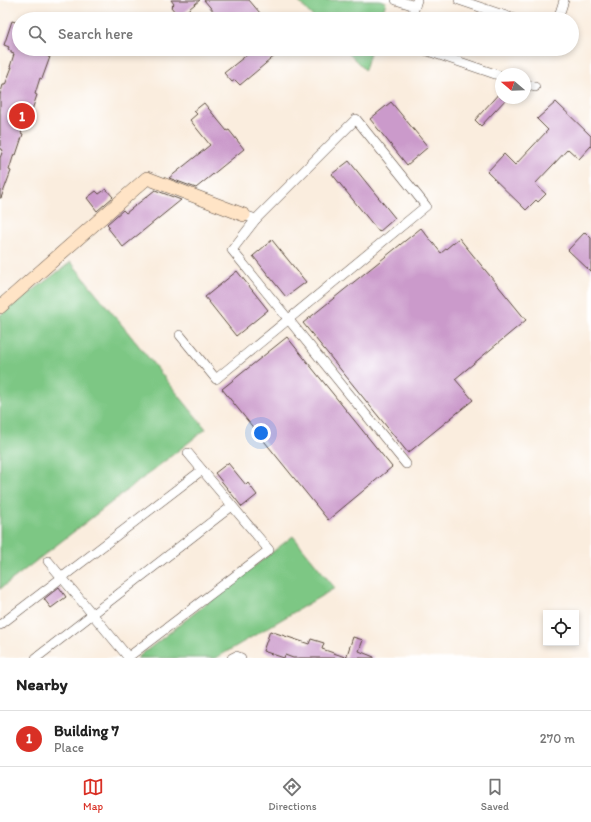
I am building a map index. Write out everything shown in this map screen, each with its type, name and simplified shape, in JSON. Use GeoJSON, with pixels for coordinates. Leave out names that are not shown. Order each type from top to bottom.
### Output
{"type":"FeatureCollection","features":[{"type":"Feature","properties":{"kind":"street"},"geometry":{"type":"LineString","coordinates":[[396,0],[416,3]]}},
{"type":"Feature","properties":{"kind":"street"},"geometry":{"type":"LineString","coordinates":[[459,0],[494,12]]}},
{"type":"Feature","properties":{"kind":"street"},"geometry":{"type":"LineString","coordinates":[[560,12],[564,0]]}},
{"type":"Feature","properties":{"kind":"street"},"geometry":{"type":"LineString","coordinates":[[442,56],[495,74]]}},
{"type":"Feature","properties":{"kind":"street"},"geometry":{"type":"LineString","coordinates":[[531,86],[535,88]]}},
{"type":"Feature","properties":{"kind":"street"},"geometry":{"type":"LineString","coordinates":[[180,335],[216,379],[288,320],[426,206],[356,119],[250,217],[232,250],[288,320],[406,464]]}},
{"type":"Feature","properties":{"kind":"street"},"geometry":{"type":"LineString","coordinates":[[0,306],[147,178],[250,217]]}},
{"type":"Feature","properties":{"kind":"street"},"geometry":{"type":"LineString","coordinates":[[48,561],[128,658],[269,550],[188,453]]}},
{"type":"Feature","properties":{"kind":"street"},"geometry":{"type":"LineString","coordinates":[[0,625],[202,470]]}},
{"type":"Feature","properties":{"kind":"street"},"geometry":{"type":"LineString","coordinates":[[36,658],[232,506]]}},
{"type":"Feature","properties":{"kind":"green space"},"geometry":{"type":"Polygon","coordinates":[[[297,0],[379,0],[386,2],[383,12],[308,12],[297,0]]]}},
{"type":"Feature","properties":{"kind":"green space"},"geometry":{"type":"Polygon","coordinates":[[[351,56],[369,56],[365,70],[351,56]]]}},
{"type":"Feature","properties":{"kind":"green space"},"geometry":{"type":"Polygon","coordinates":[[[71,262],[206,429],[0,589],[0,315],[71,262]]]}},
{"type":"Feature","properties":{"kind":"green space"},"geometry":{"type":"Polygon","coordinates":[[[293,536],[335,588],[216,658],[137,658],[293,536]]]}},
{"type":"Feature","properties":{"kind":"building"},"geometry":{"type":"Polygon","coordinates":[[[171,0],[200,0],[185,12],[175,12],[171,7],[174,4],[171,0]]]}},
{"type":"Feature","properties":{"kind":"building"},"geometry":{"type":"Polygon","coordinates":[[[204,0],[249,0],[259,12],[214,12],[204,0]]]}},
{"type":"Feature","properties":{"kind":"building"},"geometry":{"type":"Polygon","coordinates":[[[12,21],[12,53],[8,49],[9,47],[4,45],[12,21]]]}},
{"type":"Feature","properties":{"kind":"building"},"geometry":{"type":"Polygon","coordinates":[[[13,56],[50,57],[42,79],[40,78],[35,94],[37,95],[30,116],[28,115],[21,133],[23,134],[16,155],[14,154],[9,170],[11,171],[0,198],[0,158],[3,150],[0,149],[0,95],[12,67],[10,67],[13,56]]]}},
{"type":"Feature","properties":{"kind":"building"},"geometry":{"type":"Polygon","coordinates":[[[245,56],[275,56],[240,85],[235,80],[232,82],[224,73],[245,56]]]}},
{"type":"Feature","properties":{"kind":"building"},"geometry":{"type":"Polygon","coordinates":[[[495,98],[495,104],[501,104],[481,126],[475,120],[495,98]]]}},
{"type":"Feature","properties":{"kind":"building"},"geometry":{"type":"Polygon","coordinates":[[[391,102],[428,147],[407,165],[370,119],[391,102]]]}},
{"type":"Feature","properties":{"kind":"building"},"geometry":{"type":"Polygon","coordinates":[[[556,102],[591,136],[591,146],[579,159],[568,149],[535,184],[546,194],[538,202],[536,200],[526,210],[487,172],[504,154],[515,165],[548,130],[537,119],[556,102]]]}},
{"type":"Feature","properties":{"kind":"building"},"geometry":{"type":"Polygon","coordinates":[[[204,103],[244,149],[196,188],[169,178],[210,145],[190,120],[197,114],[194,111],[204,103]]]}},
{"type":"Feature","properties":{"kind":"building"},"geometry":{"type":"Polygon","coordinates":[[[349,161],[395,218],[379,232],[332,174],[349,161]]]}},
{"type":"Feature","properties":{"kind":"building"},"geometry":{"type":"Polygon","coordinates":[[[106,189],[113,197],[97,211],[87,198],[96,191],[99,194],[106,189]]]}},
{"type":"Feature","properties":{"kind":"building"},"geometry":{"type":"Polygon","coordinates":[[[155,190],[181,200],[123,247],[108,228],[110,227],[107,224],[123,210],[126,213],[155,190]]]}},
{"type":"Feature","properties":{"kind":"building"},"geometry":{"type":"Polygon","coordinates":[[[421,228],[441,253],[459,238],[526,320],[455,379],[473,400],[408,453],[303,323],[421,228]]]}},
{"type":"Feature","properties":{"kind":"building"},"geometry":{"type":"Polygon","coordinates":[[[585,232],[591,238],[591,272],[568,250],[585,232]]]}},
{"type":"Feature","properties":{"kind":"building"},"geometry":{"type":"Polygon","coordinates":[[[272,240],[306,282],[286,297],[253,256],[272,240]]]}},
{"type":"Feature","properties":{"kind":"building"},"geometry":{"type":"Polygon","coordinates":[[[237,271],[268,310],[236,336],[205,297],[237,271]]]}},
{"type":"Feature","properties":{"kind":"building"},"geometry":{"type":"Polygon","coordinates":[[[287,337],[392,467],[328,520],[222,389],[287,337]]]}},
{"type":"Feature","properties":{"kind":"building"},"geometry":{"type":"Polygon","coordinates":[[[228,463],[246,485],[248,483],[257,495],[242,507],[215,473],[228,463]]]}},
{"type":"Feature","properties":{"kind":"building"},"geometry":{"type":"Polygon","coordinates":[[[59,587],[66,597],[51,608],[44,599],[59,587]]]}},
{"type":"Feature","properties":{"kind":"building"},"geometry":{"type":"Polygon","coordinates":[[[270,631],[309,644],[311,639],[324,643],[322,649],[345,658],[293,658],[285,655],[284,658],[263,651],[270,631]]]}},
{"type":"Feature","properties":{"kind":"building"},"geometry":{"type":"Polygon","coordinates":[[[353,637],[363,640],[359,651],[374,658],[346,658],[353,637]]]}},
{"type":"Feature","properties":{"kind":"place","name":"Building 7"},"geometry":{"type":"Point","coordinates":[22,116]}}]}
